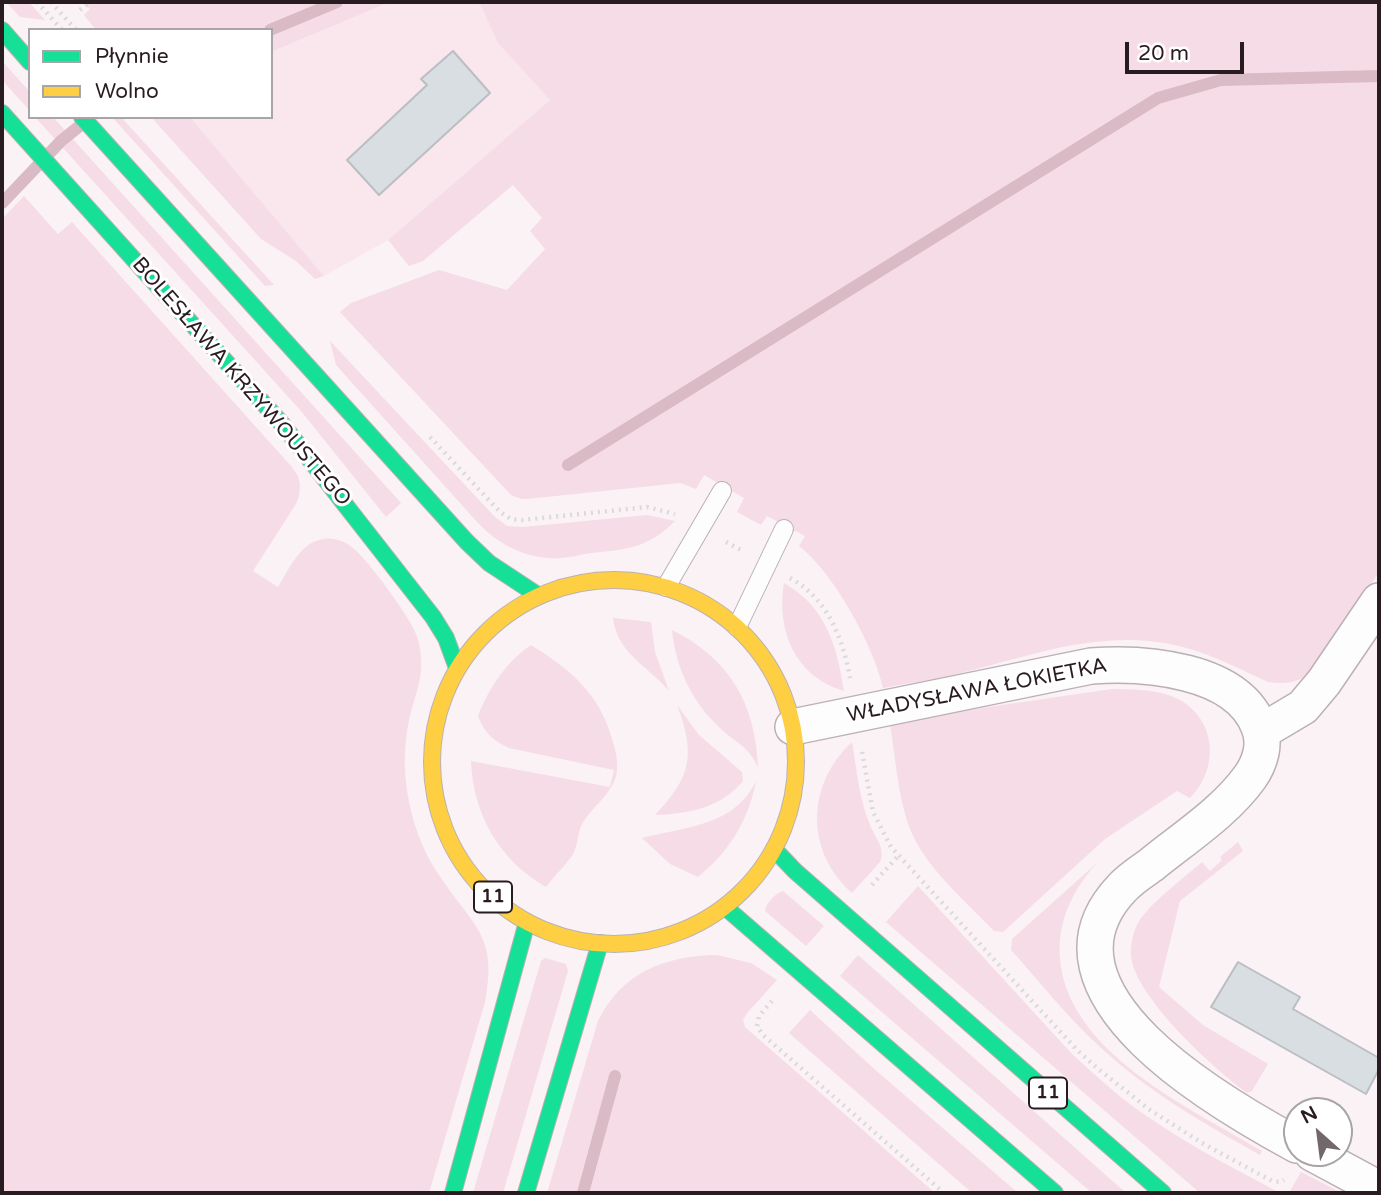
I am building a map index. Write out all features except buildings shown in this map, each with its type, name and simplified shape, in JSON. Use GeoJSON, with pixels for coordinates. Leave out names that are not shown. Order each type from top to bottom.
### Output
{"type":"FeatureCollection","features":[{"type":"Feature","properties":{"kind":"main road"},"geometry":{"type":"LineString","coordinates":[[2,30],[28,60]]}},
{"type":"Feature","properties":{"kind":"main road","name":"BOLESŁAWA KRZYWOUSTEGO"},"geometry":{"type":"LineString","coordinates":[[2,113],[290,434],[433,617],[446,638],[457,668]]}},
{"type":"Feature","properties":{"kind":"main road"},"geometry":{"type":"LineString","coordinates":[[84,119],[467,542],[489,563],[539,596]]}},
{"type":"Feature","properties":{"kind":"main road","name":"11"},"geometry":{"type":"LineString","coordinates":[[637,581],[666,587],[703,604],[737,627],[757,648],[773,673],[785,699],[793,727],[796,759],[794,790],[786,820],[774,849],[752,881],[724,907],[696,925],[665,937],[633,943],[600,943],[562,936],[527,922],[499,903],[474,879],[455,851],[441,820],[434,786],[432,752],[438,718],[457,668],[492,626],[516,609],[539,596],[579,583],[637,581]]}},
{"type":"Feature","properties":{"kind":"main road","name":"11"},"geometry":{"type":"LineString","coordinates":[[774,849],[835,907],[1163,1193]]}},
{"type":"Feature","properties":{"kind":"main road"},"geometry":{"type":"LineString","coordinates":[[724,907],[1055,1193]]}},
{"type":"Feature","properties":{"kind":"main road","name":"11"},"geometry":{"type":"LineString","coordinates":[[453,1193],[527,922]]}},
{"type":"Feature","properties":{"kind":"main road"},"geometry":{"type":"LineString","coordinates":[[526,1193],[600,943]]}},
{"type":"Feature","properties":{"kind":"street"},"geometry":{"type":"LineString","coordinates":[[1283,1137],[1215,1098],[1165,1059],[1129,1023],[1110,999],[1097,972],[1095,950],[1099,927],[1108,906],[1122,887],[1207,820],[1250,777],[1262,752],[1261,732],[1303,708],[1379,601]]}},
{"type":"Feature","properties":{"kind":"street","name":"WŁADYSŁAWA ŁOKIETKA"},"geometry":{"type":"LineString","coordinates":[[793,727],[1091,666],[1131,664],[1176,671],[1224,688],[1248,705],[1261,732]]}},
{"type":"Feature","properties":{"kind":"street"},"geometry":{"type":"LineString","coordinates":[[1338,1167],[1379,1189]]}},
{"type":"Feature","properties":{"kind":"lane"},"geometry":{"type":"LineString","coordinates":[[666,587],[722,491]]}},
{"type":"Feature","properties":{"kind":"lane"},"geometry":{"type":"LineString","coordinates":[[737,627],[784,529]]}},
{"type":"Feature","properties":{"kind":"path"},"geometry":{"type":"LineString","coordinates":[[37,2],[60,28]]}},
{"type":"Feature","properties":{"kind":"path"},"geometry":{"type":"LineString","coordinates":[[51,2],[74,28]]}},
{"type":"Feature","properties":{"kind":"path"},"geometry":{"type":"LineString","coordinates":[[80,10],[90,2]]}},
{"type":"Feature","properties":{"kind":"path"},"geometry":{"type":"LineString","coordinates":[[427,434],[500,512],[511,519],[647,507],[680,516]]}},
{"type":"Feature","properties":{"kind":"path"},"geometry":{"type":"LineString","coordinates":[[721,539],[746,553]]}},
{"type":"Feature","properties":{"kind":"path"},"geometry":{"type":"LineString","coordinates":[[786,576],[813,594],[826,611],[843,645],[850,679]]}},
{"type":"Feature","properties":{"kind":"path"},"geometry":{"type":"LineString","coordinates":[[862,750],[873,812],[883,835],[1077,1050],[1150,1110],[1202,1143],[1272,1181],[1280,1182],[1286,1178]]}},
{"type":"Feature","properties":{"kind":"path"},"geometry":{"type":"LineString","coordinates":[[867,891],[899,855]]}},
{"type":"Feature","properties":{"kind":"path"},"geometry":{"type":"LineString","coordinates":[[776,997],[759,1016],[757,1026],[763,1035],[944,1193]]}},
{"type":"Feature","properties":{"kind":"shaded area"},"geometry":{"type":"Polygon","coordinates":[[[6,2],[29,2],[45,20],[20,17],[6,2]]]}},
{"type":"Feature","properties":{"kind":"shaded area"},"geometry":{"type":"Polygon","coordinates":[[[84,2],[326,2],[263,28],[94,28],[84,15],[90,9],[84,2]]]}},
{"type":"Feature","properties":{"kind":"shaded area"},"geometry":{"type":"Polygon","coordinates":[[[349,2],[390,2],[273,51],[273,33],[349,2]]]}},
{"type":"Feature","properties":{"kind":"shaded area"},"geometry":{"type":"Polygon","coordinates":[[[390,2],[479,2],[498,43],[550,100],[388,240],[324,276],[192,119],[273,119],[273,51],[390,2]]]}},
{"type":"Feature","properties":{"kind":"shaded area"},"geometry":{"type":"Polygon","coordinates":[[[479,2],[1379,2],[1379,572],[1318,665],[1296,681],[1268,682],[1214,658],[1172,644],[1131,640],[1106,641],[1056,649],[948,676],[883,688],[871,652],[850,611],[825,573],[799,546],[805,536],[767,516],[761,525],[737,512],[744,498],[704,475],[696,489],[680,483],[527,499],[511,495],[340,312],[351,303],[439,270],[507,290],[545,249],[530,231],[542,218],[513,185],[423,261],[409,266],[388,240],[550,100],[498,43],[479,2]]]}},
{"type":"Feature","properties":{"kind":"shaded area"},"geometry":{"type":"Polygon","coordinates":[[[2,61],[28,90],[28,109],[2,80],[2,61]]]}},
{"type":"Feature","properties":{"kind":"shaded area"},"geometry":{"type":"Polygon","coordinates":[[[37,119],[55,119],[401,503],[386,517],[301,411],[37,119]]]}},
{"type":"Feature","properties":{"kind":"shaded area"},"geometry":{"type":"Polygon","coordinates":[[[114,119],[123,119],[274,285],[265,286],[114,119]]]}},
{"type":"Feature","properties":{"kind":"shaded area"},"geometry":{"type":"Polygon","coordinates":[[[153,119],[192,119],[324,276],[315,279],[296,261],[261,239],[153,119]]]}},
{"type":"Feature","properties":{"kind":"shaded area"},"geometry":{"type":"Polygon","coordinates":[[[24,196],[58,234],[72,222],[298,476],[300,485],[296,504],[253,571],[278,587],[295,559],[306,547],[323,539],[342,541],[356,550],[373,569],[415,632],[421,666],[405,749],[410,806],[426,853],[473,921],[485,947],[488,962],[485,1002],[429,1193],[2,1193],[2,219],[24,196]]]}},
{"type":"Feature","properties":{"kind":"shaded area"},"geometry":{"type":"Polygon","coordinates":[[[330,341],[495,517],[507,526],[523,527],[647,515],[675,521],[646,542],[616,550],[548,558],[515,550],[478,523],[336,365],[330,341]]]}},
{"type":"Feature","properties":{"kind":"shaded area"},"geometry":{"type":"Polygon","coordinates":[[[784,583],[820,616],[833,643],[844,691],[813,675],[801,663],[793,649],[783,618],[784,583]]]}},
{"type":"Feature","properties":{"kind":"shaded area"},"geometry":{"type":"Polygon","coordinates":[[[613,618],[651,622],[655,652],[669,691],[620,641],[613,618]]]}},
{"type":"Feature","properties":{"kind":"shaded area"},"geometry":{"type":"Polygon","coordinates":[[[672,630],[709,654],[736,686],[752,723],[758,768],[747,750],[711,719],[694,696],[677,658],[672,630]]]}},
{"type":"Feature","properties":{"kind":"shaded area"},"geometry":{"type":"Polygon","coordinates":[[[531,645],[571,674],[591,696],[606,723],[617,762],[613,783],[605,795],[582,824],[573,854],[546,887],[515,863],[492,834],[477,799],[471,761],[610,787],[614,770],[509,748],[494,739],[483,727],[478,716],[487,695],[506,668],[531,645]]]}},
{"type":"Feature","properties":{"kind":"shaded area"},"geometry":{"type":"Polygon","coordinates":[[[1112,689],[1161,693],[1176,698],[1200,718],[1210,744],[1210,758],[1200,786],[1190,798],[1177,791],[1105,839],[1003,932],[994,931],[939,874],[913,836],[901,795],[890,724],[1112,689]]]}},
{"type":"Feature","properties":{"kind":"shaded area"},"geometry":{"type":"Polygon","coordinates":[[[677,705],[699,735],[742,772],[743,781],[725,798],[703,808],[655,815],[676,789],[687,764],[687,738],[677,705]]]}},
{"type":"Feature","properties":{"kind":"shaded area"},"geometry":{"type":"Polygon","coordinates":[[[852,742],[863,805],[882,852],[880,862],[852,893],[826,858],[819,838],[817,818],[819,798],[826,778],[837,759],[852,742]]]}},
{"type":"Feature","properties":{"kind":"shaded area"},"geometry":{"type":"Polygon","coordinates":[[[756,781],[753,796],[736,834],[719,857],[698,877],[670,864],[642,838],[691,827],[722,816],[747,796],[756,781]]]}},
{"type":"Feature","properties":{"kind":"shaded area"},"geometry":{"type":"Polygon","coordinates":[[[1238,842],[1243,851],[1180,901],[1159,987],[1203,1025],[1268,1064],[1252,1091],[1247,1093],[1216,1068],[1164,1015],[1138,978],[1131,953],[1135,929],[1149,909],[1202,862],[1210,871],[1222,860],[1220,857],[1238,842]]]}},
{"type":"Feature","properties":{"kind":"shaded area"},"geometry":{"type":"Polygon","coordinates":[[[1098,862],[1081,883],[1068,906],[1061,932],[1060,959],[1068,992],[1085,1023],[1108,1050],[1137,1074],[1201,1116],[1262,1151],[1260,1155],[1136,1078],[1076,1023],[1011,950],[1012,939],[1098,862]]]}},
{"type":"Feature","properties":{"kind":"shaded area"},"geometry":{"type":"Polygon","coordinates":[[[918,886],[1072,1054],[1109,1087],[1180,1138],[1280,1193],[1200,1193],[886,922],[918,886]]]}},
{"type":"Feature","properties":{"kind":"shaded area"},"geometry":{"type":"Polygon","coordinates":[[[783,891],[824,926],[806,946],[765,911],[772,899],[783,891]]]}},
{"type":"Feature","properties":{"kind":"shaded area"},"geometry":{"type":"Polygon","coordinates":[[[717,955],[751,963],[777,980],[748,1012],[743,1020],[745,1027],[935,1193],[547,1193],[598,1021],[608,1004],[619,990],[647,970],[680,959],[717,955]]]}},
{"type":"Feature","properties":{"kind":"shaded area"},"geometry":{"type":"Polygon","coordinates":[[[858,955],[1126,1193],[1092,1193],[840,976],[858,955]]]}},
{"type":"Feature","properties":{"kind":"shaded area"},"geometry":{"type":"Polygon","coordinates":[[[545,958],[566,964],[568,971],[503,1193],[473,1193],[541,961],[545,958]]]}},
{"type":"Feature","properties":{"kind":"shaded area"},"geometry":{"type":"Polygon","coordinates":[[[810,1010],[1018,1193],[972,1193],[789,1033],[810,1010]]]}},
{"type":"Feature","properties":{"kind":"shaded area"},"geometry":{"type":"Polygon","coordinates":[[[1301,1172],[1342,1193],[1289,1193],[1301,1172]]]}},
{"type":"Feature","properties":{"kind":"waterway"},"geometry":{"type":"LineString","coordinates":[[273,29],[337,2]]}},
{"type":"Feature","properties":{"kind":"waterway"},"geometry":{"type":"LineString","coordinates":[[568,465],[1158,98],[1221,80],[1379,76]]}},
{"type":"Feature","properties":{"kind":"waterway"},"geometry":{"type":"LineString","coordinates":[[2,203],[61,141],[82,124]]}},
{"type":"Feature","properties":{"kind":"waterway"},"geometry":{"type":"LineString","coordinates":[[583,1193],[615,1076]]}},
{"type":"Feature","properties":{"kind":"traffic: fast"},"geometry":{"type":"LineString","coordinates":[[2,30],[28,60]]}},
{"type":"Feature","properties":{"kind":"traffic: fast"},"geometry":{"type":"LineString","coordinates":[[2,113],[282,424],[433,617],[446,638],[457,668]]}},
{"type":"Feature","properties":{"kind":"traffic: fast"},"geometry":{"type":"LineString","coordinates":[[84,119],[467,542],[489,563],[539,596]]}},
{"type":"Feature","properties":{"kind":"traffic: fast"},"geometry":{"type":"LineString","coordinates":[[774,849],[795,871],[1163,1193]]}},
{"type":"Feature","properties":{"kind":"traffic: fast"},"geometry":{"type":"LineString","coordinates":[[725,907],[1055,1193]]}},
{"type":"Feature","properties":{"kind":"traffic: fast"},"geometry":{"type":"LineString","coordinates":[[453,1193],[527,922]]}},
{"type":"Feature","properties":{"kind":"traffic: fast"},"geometry":{"type":"LineString","coordinates":[[526,1193],[600,943]]}},
{"type":"Feature","properties":{"kind":"traffic: slow"},"geometry":{"type":"LineString","coordinates":[[614,580],[649,584],[684,594],[715,611],[743,633],[765,661],[782,692],[792,727],[796,762],[792,797],[782,832],[765,863],[743,891],[715,913],[684,930],[649,940],[614,944],[579,940],[544,930],[513,913],[485,891],[463,863],[446,832],[436,797],[432,762],[436,727],[446,692],[463,661],[485,633],[513,611],[544,594],[579,584],[614,580]]}}]}
